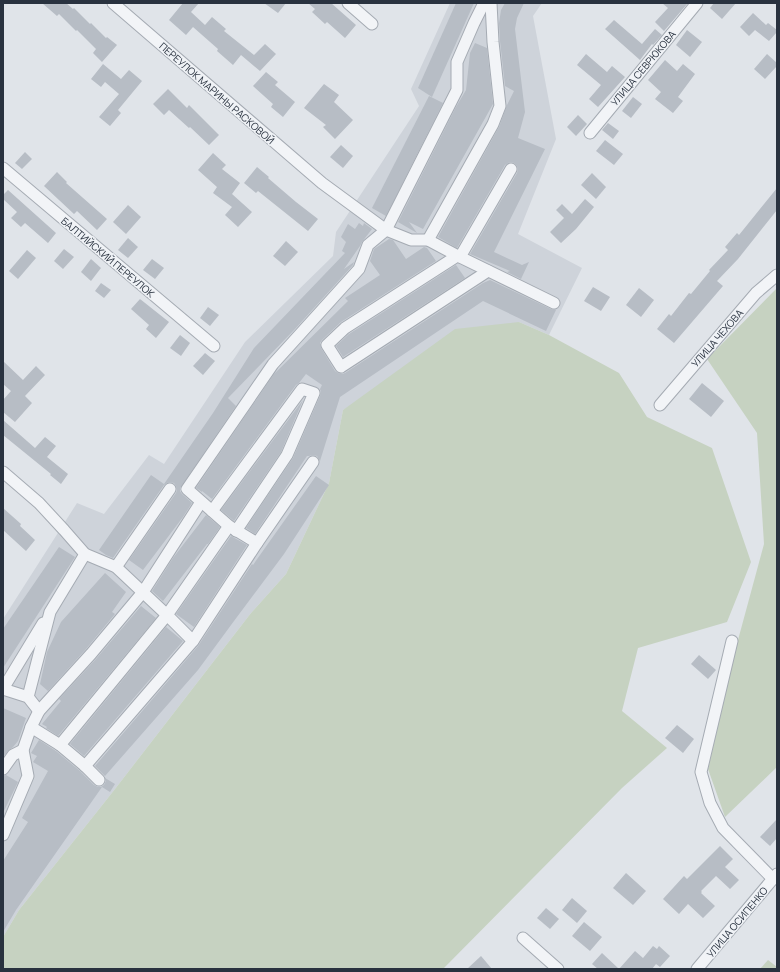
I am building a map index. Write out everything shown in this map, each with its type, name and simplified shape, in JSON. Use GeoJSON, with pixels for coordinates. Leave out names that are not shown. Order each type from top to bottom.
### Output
{"type":"FeatureCollection","features":[{"type":"Feature","properties":{"kind":"street","name":"ПЕРЕУЛОК МАРИНЫ РАСКОВОЙ"},"geometry":{"type":"LineString","coordinates":[[113,3],[322,183],[386,230],[411,240],[428,240]]}},
{"type":"Feature","properties":{"kind":"street"},"geometry":{"type":"LineString","coordinates":[[348,3],[372,24]]}},
{"type":"Feature","properties":{"kind":"street"},"geometry":{"type":"LineString","coordinates":[[257,543],[233,528],[187,489],[273,364],[360,269],[368,244],[386,230],[457,90],[457,62],[484,3]]}},
{"type":"Feature","properties":{"kind":"street"},"geometry":{"type":"LineString","coordinates":[[491,3],[493,42],[500,106],[493,124],[428,240],[458,257],[554,303]]}},
{"type":"Feature","properties":{"kind":"street","name":"УЛИЦА СЕВРЮКОВА"},"geometry":{"type":"LineString","coordinates":[[590,133],[697,3]]}},
{"type":"Feature","properties":{"kind":"street","name":"БАЛТИЙСКИЙ ПЕРЕУЛОК"},"geometry":{"type":"LineString","coordinates":[[3,168],[214,346]]}},
{"type":"Feature","properties":{"kind":"street"},"geometry":{"type":"LineString","coordinates":[[488,271],[341,367],[327,345],[345,328],[458,257],[511,169]]}},
{"type":"Feature","properties":{"kind":"street","name":"УЛИЦА ЧЕХОВА"},"geometry":{"type":"LineString","coordinates":[[660,405],[756,293],[777,275]]}},
{"type":"Feature","properties":{"kind":"street"},"geometry":{"type":"LineString","coordinates":[[60,745],[168,615],[287,455],[314,393],[302,389],[212,511]]}},
{"type":"Feature","properties":{"kind":"street"},"geometry":{"type":"LineString","coordinates":[[85,766],[193,641],[257,543],[313,462]]}},
{"type":"Feature","properties":{"kind":"street"},"geometry":{"type":"LineString","coordinates":[[3,472],[39,502],[85,554],[116,567],[168,615],[193,641]]}},
{"type":"Feature","properties":{"kind":"street"},"geometry":{"type":"LineString","coordinates":[[116,567],[170,488]]}},
{"type":"Feature","properties":{"kind":"street"},"geometry":{"type":"LineString","coordinates":[[3,835],[28,776],[23,750],[31,727],[39,711],[91,654],[143,592],[202,502]]}},
{"type":"Feature","properties":{"kind":"street"},"geometry":{"type":"LineString","coordinates":[[39,711],[28,697],[3,689],[85,554]]}},
{"type":"Feature","properties":{"kind":"street"},"geometry":{"type":"LineString","coordinates":[[28,697],[50,612]]}},
{"type":"Feature","properties":{"kind":"street"},"geometry":{"type":"LineString","coordinates":[[732,641],[701,772],[710,803],[723,828],[775,877]]}},
{"type":"Feature","properties":{"kind":"street"},"geometry":{"type":"LineString","coordinates":[[31,727],[60,745],[99,780]]}},
{"type":"Feature","properties":{"kind":"street"},"geometry":{"type":"LineString","coordinates":[[3,769],[13,755],[23,750]]}},
{"type":"Feature","properties":{"kind":"street","name":"УЛИЦА ОСИПЕНКО"},"geometry":{"type":"LineString","coordinates":[[697,969],[775,877]]}},
{"type":"Feature","properties":{"kind":"street"},"geometry":{"type":"LineString","coordinates":[[523,938],[558,969]]}},
{"type":"Feature","properties":{"kind":"shaded area"},"geometry":{"type":"Polygon","coordinates":[[[450,3],[542,3],[533,16],[556,139],[518,234],[582,268],[549,335],[519,322],[343,410],[329,483],[286,574],[251,613],[19,910],[3,937],[3,619],[77,503],[104,514],[149,455],[164,464],[245,342],[333,256],[336,232],[419,106],[411,89],[450,3]]]}},
{"type":"Feature","properties":{"kind":"green space"},"geometry":{"type":"Polygon","coordinates":[[[777,288],[777,767],[725,817],[708,769],[738,640],[764,544],[757,433],[707,359],[777,288]]]}},
{"type":"Feature","properties":{"kind":"green space"},"geometry":{"type":"Polygon","coordinates":[[[519,322],[549,335],[619,373],[647,417],[712,448],[751,562],[727,622],[638,648],[622,711],[667,748],[622,788],[443,969],[3,969],[3,937],[19,910],[251,613],[286,574],[329,483],[343,410],[455,329],[519,322]]]}},
{"type":"Feature","properties":{"kind":"green space"},"geometry":{"type":"Polygon","coordinates":[[[768,960],[777,967],[777,969],[760,969],[768,960]]]}},
{"type":"Feature","properties":{"kind":"building"},"geometry":{"type":"Polygon","coordinates":[[[42,3],[66,3],[73,9],[74,8],[106,38],[107,37],[117,45],[102,62],[93,53],[96,49],[77,30],[76,31],[59,14],[57,16],[42,3]]]}},
{"type":"Feature","properties":{"kind":"building"},"geometry":{"type":"Polygon","coordinates":[[[183,3],[199,3],[191,12],[205,25],[212,17],[226,29],[224,31],[254,55],[265,44],[276,54],[260,71],[241,55],[233,65],[217,51],[218,49],[193,27],[186,35],[169,20],[183,3]]]}},
{"type":"Feature","properties":{"kind":"building"},"geometry":{"type":"Polygon","coordinates":[[[264,3],[286,3],[278,13],[264,3]]]}},
{"type":"Feature","properties":{"kind":"building"},"geometry":{"type":"Polygon","coordinates":[[[308,3],[331,3],[356,25],[345,38],[327,22],[325,24],[312,12],[315,9],[308,3]]]}},
{"type":"Feature","properties":{"kind":"building"},"geometry":{"type":"Polygon","coordinates":[[[456,3],[474,3],[432,97],[418,88],[456,3]]]}},
{"type":"Feature","properties":{"kind":"building"},"geometry":{"type":"Polygon","coordinates":[[[505,3],[524,3],[517,18],[515,29],[525,112],[518,138],[545,149],[494,252],[522,265],[529,262],[521,279],[507,272],[510,271],[470,254],[517,173],[518,169],[514,163],[511,162],[505,165],[457,248],[438,237],[499,127],[514,91],[505,86],[500,41],[499,23],[501,10],[505,3]]]}},
{"type":"Feature","properties":{"kind":"building"},"geometry":{"type":"Polygon","coordinates":[[[662,3],[688,3],[664,31],[655,22],[668,8],[662,3]]]}},
{"type":"Feature","properties":{"kind":"building"},"geometry":{"type":"Polygon","coordinates":[[[714,3],[736,3],[722,19],[710,8],[714,3]]]}},
{"type":"Feature","properties":{"kind":"building"},"geometry":{"type":"Polygon","coordinates":[[[753,13],[766,25],[768,23],[777,30],[769,41],[755,30],[749,36],[740,27],[753,13]]]}},
{"type":"Feature","properties":{"kind":"building"},"geometry":{"type":"Polygon","coordinates":[[[614,20],[642,44],[655,29],[662,35],[653,45],[652,44],[640,60],[605,29],[614,20]]]}},
{"type":"Feature","properties":{"kind":"building"},"geometry":{"type":"Polygon","coordinates":[[[687,30],[702,42],[690,57],[676,45],[687,30]]]}},
{"type":"Feature","properties":{"kind":"building"},"geometry":{"type":"Polygon","coordinates":[[[475,43],[487,48],[493,104],[423,229],[409,222],[417,233],[398,222],[466,90],[470,53],[475,43]]]}},
{"type":"Feature","properties":{"kind":"building"},"geometry":{"type":"Polygon","coordinates":[[[586,54],[607,72],[612,66],[625,77],[598,107],[589,99],[601,85],[577,65],[586,54]]]}},
{"type":"Feature","properties":{"kind":"building"},"geometry":{"type":"Polygon","coordinates":[[[767,54],[777,63],[777,66],[765,79],[754,69],[767,54]]]}},
{"type":"Feature","properties":{"kind":"building"},"geometry":{"type":"Polygon","coordinates":[[[665,60],[677,71],[683,64],[695,74],[678,97],[683,101],[673,113],[655,99],[661,92],[648,80],[665,60]]]}},
{"type":"Feature","properties":{"kind":"building"},"geometry":{"type":"Polygon","coordinates":[[[103,64],[121,79],[129,70],[142,81],[118,110],[121,113],[110,126],[99,117],[119,94],[105,82],[101,87],[91,79],[103,64]]]}},
{"type":"Feature","properties":{"kind":"building"},"geometry":{"type":"Polygon","coordinates":[[[266,72],[278,82],[275,85],[295,102],[283,117],[271,107],[273,104],[253,86],[266,72]]]}},
{"type":"Feature","properties":{"kind":"building"},"geometry":{"type":"Polygon","coordinates":[[[324,84],[339,95],[334,102],[353,120],[335,139],[323,127],[326,125],[304,108],[324,84]]]}},
{"type":"Feature","properties":{"kind":"building"},"geometry":{"type":"Polygon","coordinates":[[[168,89],[187,108],[189,105],[219,135],[209,145],[169,110],[164,115],[153,104],[168,89]]]}},
{"type":"Feature","properties":{"kind":"building"},"geometry":{"type":"Polygon","coordinates":[[[429,96],[443,103],[386,216],[372,208],[429,96]]]}},
{"type":"Feature","properties":{"kind":"building"},"geometry":{"type":"Polygon","coordinates":[[[633,97],[642,104],[631,118],[622,111],[633,97]]]}},
{"type":"Feature","properties":{"kind":"building"},"geometry":{"type":"Polygon","coordinates":[[[578,115],[587,124],[576,136],[567,127],[578,115]]]}},
{"type":"Feature","properties":{"kind":"building"},"geometry":{"type":"Polygon","coordinates":[[[608,123],[619,131],[613,139],[602,130],[608,123]]]}},
{"type":"Feature","properties":{"kind":"building"},"geometry":{"type":"Polygon","coordinates":[[[605,140],[623,154],[614,165],[596,151],[605,140]]]}},
{"type":"Feature","properties":{"kind":"building"},"geometry":{"type":"Polygon","coordinates":[[[341,145],[353,156],[343,168],[330,157],[341,145]]]}},
{"type":"Feature","properties":{"kind":"building"},"geometry":{"type":"Polygon","coordinates":[[[25,152],[32,159],[22,169],[15,163],[25,152]]]}},
{"type":"Feature","properties":{"kind":"building"},"geometry":{"type":"Polygon","coordinates":[[[213,153],[226,165],[222,169],[240,183],[232,194],[252,212],[238,227],[225,215],[232,207],[213,193],[217,187],[198,170],[213,153]]]}},
{"type":"Feature","properties":{"kind":"building"},"geometry":{"type":"Polygon","coordinates":[[[257,167],[296,202],[318,219],[308,231],[258,191],[256,193],[244,183],[257,167]]]}},
{"type":"Feature","properties":{"kind":"building"},"geometry":{"type":"Polygon","coordinates":[[[57,172],[67,182],[66,183],[107,219],[97,230],[77,211],[74,214],[44,186],[57,172]]]}},
{"type":"Feature","properties":{"kind":"building"},"geometry":{"type":"Polygon","coordinates":[[[592,173],[606,187],[596,199],[581,185],[592,173]]]}},
{"type":"Feature","properties":{"kind":"building"},"geometry":{"type":"Polygon","coordinates":[[[777,188],[777,210],[738,259],[717,281],[723,286],[674,343],[657,329],[669,314],[671,316],[689,293],[691,294],[710,271],[709,270],[728,250],[725,247],[737,233],[739,235],[777,188]]]}},
{"type":"Feature","properties":{"kind":"building"},"geometry":{"type":"Polygon","coordinates":[[[8,190],[56,233],[48,243],[25,223],[21,227],[11,218],[17,212],[3,199],[3,195],[8,190]]]}},
{"type":"Feature","properties":{"kind":"building"},"geometry":{"type":"Polygon","coordinates":[[[585,199],[594,207],[576,229],[561,243],[550,232],[564,218],[556,210],[562,204],[572,214],[585,199]]]}},
{"type":"Feature","properties":{"kind":"building"},"geometry":{"type":"Polygon","coordinates":[[[128,205],[141,217],[126,234],[113,222],[128,205]]]}},
{"type":"Feature","properties":{"kind":"building"},"geometry":{"type":"Polygon","coordinates":[[[359,223],[363,226],[364,223],[372,229],[344,269],[354,262],[353,265],[295,329],[228,398],[236,406],[180,488],[182,494],[192,503],[143,570],[129,560],[176,493],[177,490],[174,483],[170,482],[164,485],[113,558],[99,550],[151,475],[164,484],[213,413],[254,348],[345,253],[342,251],[346,242],[341,237],[348,224],[355,229],[359,223]]]}},
{"type":"Feature","properties":{"kind":"building"},"geometry":{"type":"Polygon","coordinates":[[[128,238],[138,247],[128,258],[118,250],[128,238]]]}},
{"type":"Feature","properties":{"kind":"building"},"geometry":{"type":"Polygon","coordinates":[[[389,239],[393,240],[406,259],[424,247],[427,248],[436,261],[341,322],[322,340],[320,343],[321,348],[335,371],[338,373],[345,373],[483,283],[490,280],[556,310],[546,331],[483,301],[340,397],[320,461],[317,456],[307,456],[255,534],[246,528],[293,458],[320,396],[320,389],[322,385],[306,374],[296,385],[212,499],[196,488],[274,374],[348,301],[345,298],[380,275],[370,261],[374,249],[389,239]]]}},
{"type":"Feature","properties":{"kind":"building"},"geometry":{"type":"Polygon","coordinates":[[[286,241],[298,252],[285,266],[273,256],[286,241]]]}},
{"type":"Feature","properties":{"kind":"building"},"geometry":{"type":"Polygon","coordinates":[[[64,249],[74,257],[63,269],[54,261],[64,249]]]}},
{"type":"Feature","properties":{"kind":"building"},"geometry":{"type":"Polygon","coordinates":[[[27,250],[36,258],[18,279],[9,271],[27,250]]]}},
{"type":"Feature","properties":{"kind":"building"},"geometry":{"type":"Polygon","coordinates":[[[91,259],[101,268],[91,281],[81,272],[91,259]]]}},
{"type":"Feature","properties":{"kind":"building"},"geometry":{"type":"Polygon","coordinates":[[[152,259],[164,268],[155,279],[143,270],[152,259]]]}},
{"type":"Feature","properties":{"kind":"building"},"geometry":{"type":"Polygon","coordinates":[[[456,265],[465,278],[343,357],[336,346],[349,334],[456,265]]]}},
{"type":"Feature","properties":{"kind":"building"},"geometry":{"type":"Polygon","coordinates":[[[101,283],[111,290],[104,298],[95,291],[101,283]]]}},
{"type":"Feature","properties":{"kind":"building"},"geometry":{"type":"Polygon","coordinates":[[[593,287],[610,297],[601,311],[584,301],[593,287]]]}},
{"type":"Feature","properties":{"kind":"building"},"geometry":{"type":"Polygon","coordinates":[[[639,288],[654,300],[641,317],[626,305],[639,288]]]}},
{"type":"Feature","properties":{"kind":"building"},"geometry":{"type":"Polygon","coordinates":[[[140,299],[169,322],[156,338],[146,329],[149,325],[131,309],[140,299]]]}},
{"type":"Feature","properties":{"kind":"building"},"geometry":{"type":"Polygon","coordinates":[[[208,307],[219,315],[210,326],[200,318],[208,307]]]}},
{"type":"Feature","properties":{"kind":"building"},"geometry":{"type":"Polygon","coordinates":[[[180,335],[190,343],[181,356],[170,348],[180,335]]]}},
{"type":"Feature","properties":{"kind":"building"},"geometry":{"type":"Polygon","coordinates":[[[205,353],[215,361],[203,375],[193,366],[205,353]]]}},
{"type":"Feature","properties":{"kind":"building"},"geometry":{"type":"Polygon","coordinates":[[[3,361],[23,380],[36,366],[45,375],[25,396],[32,403],[15,422],[3,412],[3,400],[11,391],[3,384],[3,361]]]}},
{"type":"Feature","properties":{"kind":"building"},"geometry":{"type":"Polygon","coordinates":[[[702,383],[724,401],[711,417],[689,399],[702,383]]]}},
{"type":"Feature","properties":{"kind":"building"},"geometry":{"type":"Polygon","coordinates":[[[303,400],[281,452],[234,521],[221,510],[303,400]]]}},
{"type":"Feature","properties":{"kind":"building"},"geometry":{"type":"Polygon","coordinates":[[[3,420],[35,448],[45,437],[56,446],[47,457],[68,474],[61,484],[3,435],[3,420]]]}},
{"type":"Feature","properties":{"kind":"building"},"geometry":{"type":"Polygon","coordinates":[[[316,476],[329,485],[284,554],[198,670],[105,776],[95,766],[198,646],[252,564],[253,565],[316,476]]]}},
{"type":"Feature","properties":{"kind":"building"},"geometry":{"type":"Polygon","coordinates":[[[3,508],[21,524],[20,526],[35,540],[26,551],[3,530],[3,508]]]}},
{"type":"Feature","properties":{"kind":"building"},"geometry":{"type":"Polygon","coordinates":[[[206,515],[220,527],[163,601],[152,591],[173,558],[206,515]]]}},
{"type":"Feature","properties":{"kind":"building"},"geometry":{"type":"Polygon","coordinates":[[[231,536],[247,545],[194,627],[176,614],[231,536]]]}},
{"type":"Feature","properties":{"kind":"building"},"geometry":{"type":"Polygon","coordinates":[[[59,547],[75,557],[3,668],[3,629],[59,547]]]}},
{"type":"Feature","properties":{"kind":"building"},"geometry":{"type":"Polygon","coordinates":[[[105,573],[126,592],[112,612],[115,614],[48,691],[40,684],[47,652],[61,622],[105,573]]]}},
{"type":"Feature","properties":{"kind":"building"},"geometry":{"type":"Polygon","coordinates":[[[141,606],[156,618],[58,736],[46,728],[47,727],[42,724],[61,701],[59,699],[96,659],[141,606]]]}},
{"type":"Feature","properties":{"kind":"building"},"geometry":{"type":"Polygon","coordinates":[[[166,627],[183,641],[84,756],[70,744],[166,627]]]}},
{"type":"Feature","properties":{"kind":"building"},"geometry":{"type":"Polygon","coordinates":[[[699,655],[716,670],[708,679],[691,664],[699,655]]]}},
{"type":"Feature","properties":{"kind":"building"},"geometry":{"type":"Polygon","coordinates":[[[3,708],[26,718],[18,741],[3,757],[3,708]]]}},
{"type":"Feature","properties":{"kind":"building"},"geometry":{"type":"Polygon","coordinates":[[[677,725],[694,739],[683,753],[665,738],[677,725]]]}},
{"type":"Feature","properties":{"kind":"building"},"geometry":{"type":"Polygon","coordinates":[[[39,740],[56,751],[94,785],[101,787],[106,781],[105,778],[115,784],[110,792],[102,787],[16,910],[3,932],[3,861],[28,822],[22,818],[48,771],[33,762],[37,756],[31,753],[39,740]]]}},
{"type":"Feature","properties":{"kind":"building"},"geometry":{"type":"Polygon","coordinates":[[[6,775],[18,782],[3,813],[3,776],[6,775]]]}},
{"type":"Feature","properties":{"kind":"building"},"geometry":{"type":"Polygon","coordinates":[[[777,819],[777,838],[770,846],[760,837],[777,819]]]}},
{"type":"Feature","properties":{"kind":"building"},"geometry":{"type":"Polygon","coordinates":[[[720,846],[733,859],[725,867],[739,880],[730,889],[716,876],[701,891],[701,893],[715,906],[703,918],[688,904],[679,914],[663,899],[684,876],[687,879],[720,846]]]}},
{"type":"Feature","properties":{"kind":"building"},"geometry":{"type":"Polygon","coordinates":[[[626,873],[646,891],[633,905],[613,888],[626,873]]]}},
{"type":"Feature","properties":{"kind":"building"},"geometry":{"type":"Polygon","coordinates":[[[572,898],[587,911],[577,923],[562,910],[572,898]]]}},
{"type":"Feature","properties":{"kind":"building"},"geometry":{"type":"Polygon","coordinates":[[[546,908],[559,919],[550,929],[537,918],[546,908]]]}},
{"type":"Feature","properties":{"kind":"building"},"geometry":{"type":"Polygon","coordinates":[[[584,922],[602,937],[590,951],[572,936],[584,922]]]}},
{"type":"Feature","properties":{"kind":"building"},"geometry":{"type":"Polygon","coordinates":[[[653,946],[657,949],[659,946],[670,956],[660,967],[656,964],[652,969],[619,969],[635,951],[643,958],[653,946]]]}},
{"type":"Feature","properties":{"kind":"building"},"geometry":{"type":"Polygon","coordinates":[[[602,953],[619,969],[598,969],[592,964],[602,953]]]}},
{"type":"Feature","properties":{"kind":"building"},"geometry":{"type":"Polygon","coordinates":[[[481,956],[492,969],[467,969],[481,956]]]}}]}
